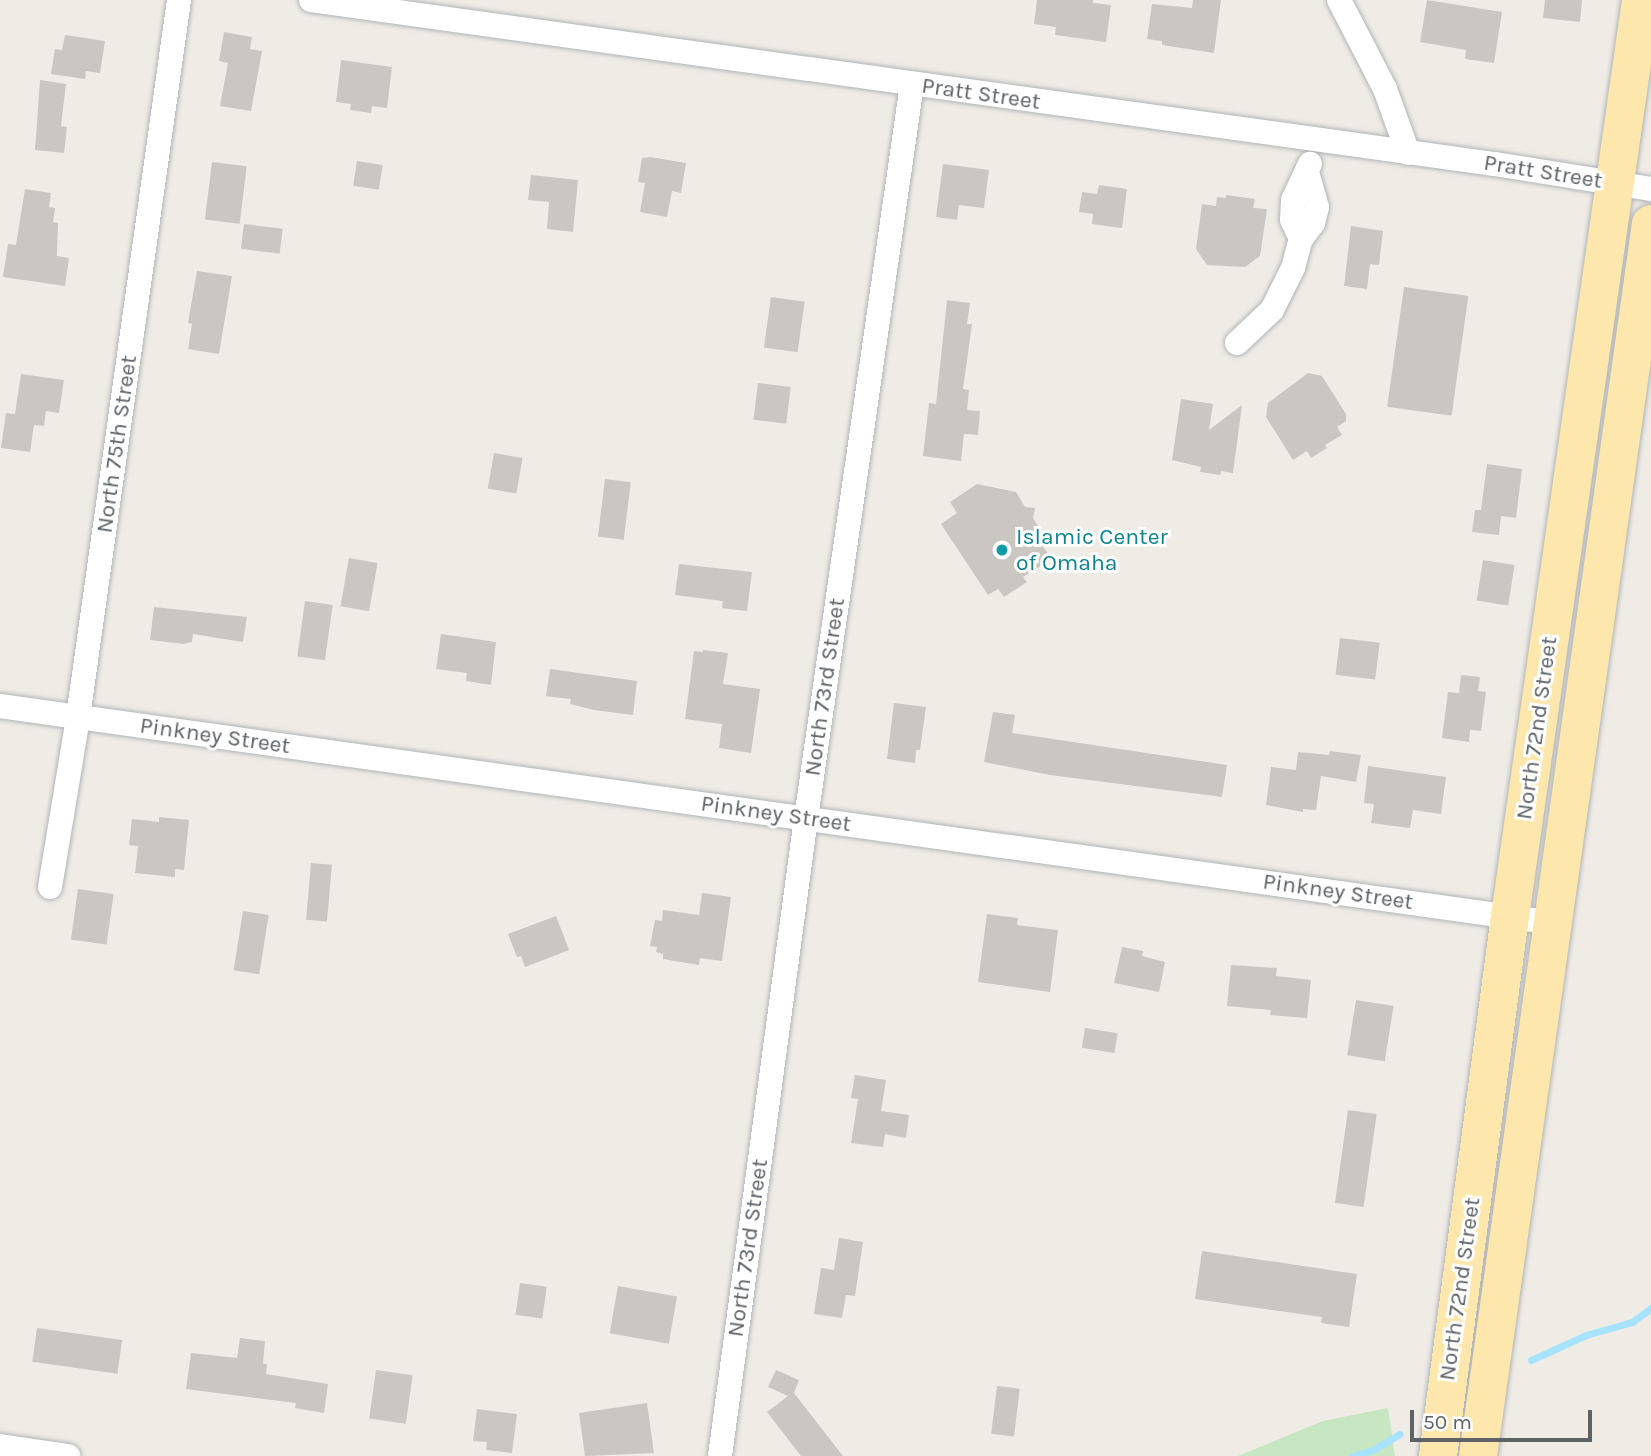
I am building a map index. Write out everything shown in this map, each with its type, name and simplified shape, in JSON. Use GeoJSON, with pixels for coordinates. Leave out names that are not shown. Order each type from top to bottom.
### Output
{"type":"FeatureCollection","features":[{"type":"Feature","properties":{"kind":"main road","name":"North 72nd Street"},"geometry":{"type":"LineString","coordinates":[[1438,1456],[1510,916],[1633,186],[1641,0]]}},
{"type":"Feature","properties":{"kind":"main road","name":"North 72nd Street"},"geometry":{"type":"LineString","coordinates":[[1478,1456],[1651,224]]}},
{"type":"Feature","properties":{"kind":"street","name":"North 75th Street"},"geometry":{"type":"LineString","coordinates":[[50,887],[78,717],[178,0]]}},
{"type":"Feature","properties":{"kind":"street","name":"Pratt Street"},"geometry":{"type":"LineString","coordinates":[[311,0],[1633,186]]}},
{"type":"Feature","properties":{"kind":"street"},"geometry":{"type":"LineString","coordinates":[[1339,0],[1385,89],[1408,153]]}},
{"type":"Feature","properties":{"kind":"street","name":"North 73rd Street"},"geometry":{"type":"LineString","coordinates":[[720,1456],[806,818],[912,84]]}},
{"type":"Feature","properties":{"kind":"street"},"geometry":{"type":"LineString","coordinates":[[1237,343],[1272,310],[1293,268],[1301,239],[1292,219],[1293,200],[1307,173],[1316,140]]}},
{"type":"Feature","properties":{"kind":"street","name":"Pinkney Street"},"geometry":{"type":"LineString","coordinates":[[0,706],[1553,923]]}},
{"type":"Feature","properties":{"kind":"street"},"geometry":{"type":"LineString","coordinates":[[0,1446],[68,1456]]}},
{"type":"Feature","properties":{"kind":"green space"},"geometry":{"type":"Polygon","coordinates":[[[1388,1408],[1395,1456],[1238,1456],[1323,1421],[1388,1408]]]}},
{"type":"Feature","properties":{"kind":"building"},"geometry":{"type":"Polygon","coordinates":[[[1037,0],[1093,0],[1093,3],[1111,5],[1106,42],[1055,35],[1056,27],[1034,24],[1037,0]]]}},
{"type":"Feature","properties":{"kind":"building"},"geometry":{"type":"Polygon","coordinates":[[[1193,0],[1221,0],[1214,53],[1162,45],[1162,41],[1147,39],[1152,4],[1192,8],[1193,0]]]}},
{"type":"Feature","properties":{"kind":"building"},"geometry":{"type":"Polygon","coordinates":[[[1427,0],[1502,12],[1494,63],[1465,59],[1466,50],[1420,42],[1427,0]]]}},
{"type":"Feature","properties":{"kind":"building"},"geometry":{"type":"Polygon","coordinates":[[[1545,0],[1582,0],[1580,22],[1543,18],[1545,0]]]}},
{"type":"Feature","properties":{"kind":"building"},"geometry":{"type":"Polygon","coordinates":[[[224,32],[252,37],[250,49],[262,51],[251,111],[220,106],[228,63],[219,61],[224,32]]]}},
{"type":"Feature","properties":{"kind":"building"},"geometry":{"type":"Polygon","coordinates":[[[65,35],[105,41],[100,73],[86,71],[85,79],[51,74],[55,49],[62,50],[65,35]]]}},
{"type":"Feature","properties":{"kind":"building"},"geometry":{"type":"Polygon","coordinates":[[[341,60],[392,67],[387,108],[372,106],[371,113],[350,110],[351,104],[336,102],[341,60]]]}},
{"type":"Feature","properties":{"kind":"building"},"geometry":{"type":"Polygon","coordinates":[[[40,80],[66,84],[61,126],[67,127],[64,153],[35,150],[40,80]]]}},
{"type":"Feature","properties":{"kind":"building"},"geometry":{"type":"Polygon","coordinates":[[[642,158],[686,163],[681,193],[672,191],[667,217],[640,212],[645,183],[638,182],[642,158]]]}},
{"type":"Feature","properties":{"kind":"building"},"geometry":{"type":"Polygon","coordinates":[[[357,161],[383,165],[379,190],[353,186],[357,161]]]}},
{"type":"Feature","properties":{"kind":"building"},"geometry":{"type":"Polygon","coordinates":[[[212,162],[247,166],[240,224],[205,220],[212,162]]]}},
{"type":"Feature","properties":{"kind":"building"},"geometry":{"type":"Polygon","coordinates":[[[943,164],[989,170],[984,208],[959,205],[957,220],[936,217],[943,164]]]}},
{"type":"Feature","properties":{"kind":"building"},"geometry":{"type":"Polygon","coordinates":[[[531,175],[578,180],[573,232],[547,229],[549,202],[528,200],[531,175]]]}},
{"type":"Feature","properties":{"kind":"building"},"geometry":{"type":"Polygon","coordinates":[[[1099,185],[1127,189],[1122,228],[1092,224],[1093,214],[1079,212],[1082,192],[1097,194],[1099,185]]]}},
{"type":"Feature","properties":{"kind":"building"},"geometry":{"type":"Polygon","coordinates":[[[25,189],[51,193],[49,207],[55,208],[53,222],[58,223],[57,256],[69,258],[65,286],[3,277],[8,244],[16,245],[25,189]]]}},
{"type":"Feature","properties":{"kind":"building"},"geometry":{"type":"Polygon","coordinates":[[[1226,195],[1255,199],[1253,208],[1267,209],[1260,256],[1245,267],[1207,265],[1196,249],[1202,204],[1216,206],[1217,197],[1226,198],[1226,195]]]}},
{"type":"Feature","properties":{"kind":"building"},"geometry":{"type":"Polygon","coordinates":[[[244,224],[283,229],[280,254],[241,249],[244,224]]]}},
{"type":"Feature","properties":{"kind":"building"},"geometry":{"type":"Polygon","coordinates":[[[1351,226],[1383,231],[1379,265],[1370,264],[1367,289],[1344,286],[1351,226]]]}},
{"type":"Feature","properties":{"kind":"building"},"geometry":{"type":"Polygon","coordinates":[[[197,271],[232,276],[219,354],[188,349],[192,324],[188,323],[197,271]]]}},
{"type":"Feature","properties":{"kind":"building"},"geometry":{"type":"Polygon","coordinates":[[[1404,287],[1468,296],[1452,416],[1387,407],[1404,287]]]}},
{"type":"Feature","properties":{"kind":"building"},"geometry":{"type":"Polygon","coordinates":[[[771,297],[805,302],[798,352],[764,348],[771,297]]]}},
{"type":"Feature","properties":{"kind":"building"},"geometry":{"type":"Polygon","coordinates":[[[947,300],[970,303],[967,324],[972,324],[963,389],[969,390],[967,410],[980,411],[978,435],[964,434],[961,461],[923,456],[929,403],[936,404],[947,300]]]}},
{"type":"Feature","properties":{"kind":"building"},"geometry":{"type":"Polygon","coordinates":[[[1308,373],[1322,376],[1346,414],[1346,421],[1337,427],[1342,435],[1325,445],[1327,448],[1311,458],[1307,451],[1293,460],[1266,417],[1268,403],[1308,373]]]}},
{"type":"Feature","properties":{"kind":"building"},"geometry":{"type":"Polygon","coordinates":[[[21,374],[64,380],[59,413],[46,411],[44,426],[34,425],[30,452],[1,448],[6,413],[15,414],[21,374]]]}},
{"type":"Feature","properties":{"kind":"building"},"geometry":{"type":"Polygon","coordinates":[[[758,383],[791,387],[786,424],[753,420],[758,383]]]}},
{"type":"Feature","properties":{"kind":"building"},"geometry":{"type":"Polygon","coordinates":[[[1181,399],[1213,404],[1209,430],[1242,405],[1233,473],[1221,471],[1220,475],[1200,472],[1201,467],[1172,460],[1181,399]]]}},
{"type":"Feature","properties":{"kind":"building"},"geometry":{"type":"Polygon","coordinates":[[[494,453],[523,458],[516,493],[488,488],[494,453]]]}},
{"type":"Feature","properties":{"kind":"building"},"geometry":{"type":"Polygon","coordinates":[[[1487,464],[1522,469],[1516,518],[1501,516],[1499,535],[1472,532],[1475,510],[1481,510],[1487,464]]]}},
{"type":"Feature","properties":{"kind":"building"},"geometry":{"type":"Polygon","coordinates":[[[605,479],[631,482],[624,540],[598,537],[605,479]]]}},
{"type":"Feature","properties":{"kind":"building","name":"Islamic Center of Omaha"},"geometry":{"type":"Polygon","coordinates":[[[977,484],[1016,492],[1025,507],[1035,508],[1033,518],[1045,537],[1039,541],[1052,559],[1023,577],[1027,582],[1004,597],[998,589],[988,595],[941,524],[957,513],[950,502],[977,484]]]}},
{"type":"Feature","properties":{"kind":"building"},"geometry":{"type":"Polygon","coordinates":[[[349,558],[378,563],[369,611],[340,606],[349,558]]]}},
{"type":"Feature","properties":{"kind":"building"},"geometry":{"type":"Polygon","coordinates":[[[1483,560],[1515,565],[1508,606],[1477,600],[1483,560]]]}},
{"type":"Feature","properties":{"kind":"building"},"geometry":{"type":"Polygon","coordinates":[[[679,564],[752,572],[747,611],[722,608],[723,601],[675,595],[679,564]]]}},
{"type":"Feature","properties":{"kind":"building"},"geometry":{"type":"Polygon","coordinates":[[[305,601],[333,605],[325,660],[297,656],[305,601]]]}},
{"type":"Feature","properties":{"kind":"building"},"geometry":{"type":"Polygon","coordinates":[[[154,607],[247,617],[243,642],[193,634],[192,642],[183,644],[150,640],[154,607]]]}},
{"type":"Feature","properties":{"kind":"building"},"geometry":{"type":"Polygon","coordinates":[[[441,634],[496,642],[491,685],[466,681],[467,673],[436,669],[441,634]]]}},
{"type":"Feature","properties":{"kind":"building"},"geometry":{"type":"Polygon","coordinates":[[[1340,638],[1380,643],[1375,680],[1335,675],[1340,638]]]}},
{"type":"Feature","properties":{"kind":"building"},"geometry":{"type":"Polygon","coordinates":[[[694,651],[728,653],[723,684],[760,689],[751,753],[719,748],[722,724],[685,719],[694,651]]]}},
{"type":"Feature","properties":{"kind":"building"},"geometry":{"type":"Polygon","coordinates":[[[550,669],[637,681],[633,715],[594,710],[570,704],[571,699],[546,696],[550,669]]]}},
{"type":"Feature","properties":{"kind":"building"},"geometry":{"type":"Polygon","coordinates":[[[1461,675],[1480,677],[1478,691],[1486,692],[1481,731],[1470,730],[1469,742],[1442,738],[1448,692],[1459,693],[1461,675]]]}},
{"type":"Feature","properties":{"kind":"building"},"geometry":{"type":"Polygon","coordinates":[[[894,703],[926,707],[920,750],[916,750],[915,763],[887,759],[894,703]]]}},
{"type":"Feature","properties":{"kind":"building"},"geometry":{"type":"Polygon","coordinates":[[[993,712],[1015,715],[1012,733],[1227,765],[1222,797],[1050,775],[984,762],[993,712]]]}},
{"type":"Feature","properties":{"kind":"building"},"geometry":{"type":"Polygon","coordinates":[[[1330,751],[1361,755],[1356,782],[1321,776],[1316,810],[1303,809],[1303,812],[1266,805],[1271,767],[1296,770],[1298,752],[1329,755],[1330,751]]]}},
{"type":"Feature","properties":{"kind":"building"},"geometry":{"type":"Polygon","coordinates":[[[1368,766],[1446,777],[1441,814],[1413,810],[1410,828],[1371,823],[1374,804],[1364,803],[1368,766]]]}},
{"type":"Feature","properties":{"kind":"building"},"geometry":{"type":"Polygon","coordinates":[[[159,817],[189,820],[184,870],[175,869],[175,877],[135,873],[138,846],[129,845],[132,819],[159,822],[159,817]]]}},
{"type":"Feature","properties":{"kind":"building"},"geometry":{"type":"Polygon","coordinates":[[[311,863],[332,865],[327,922],[306,920],[311,863]]]}},
{"type":"Feature","properties":{"kind":"building"},"geometry":{"type":"Polygon","coordinates":[[[78,889],[114,894],[107,945],[71,940],[78,889]]]}},
{"type":"Feature","properties":{"kind":"building"},"geometry":{"type":"Polygon","coordinates":[[[702,893],[731,897],[722,961],[700,958],[699,965],[663,959],[663,954],[656,952],[657,947],[650,946],[655,920],[662,921],[663,910],[699,915],[702,893]]]}},
{"type":"Feature","properties":{"kind":"building"},"geometry":{"type":"Polygon","coordinates":[[[243,911],[269,915],[259,974],[234,970],[243,911]]]}},
{"type":"Feature","properties":{"kind":"building"},"geometry":{"type":"Polygon","coordinates":[[[987,914],[1018,918],[1017,925],[1058,930],[1050,992],[978,982],[987,914]]]}},
{"type":"Feature","properties":{"kind":"building"},"geometry":{"type":"Polygon","coordinates":[[[556,916],[569,950],[525,967],[521,956],[517,957],[508,934],[556,916]]]}},
{"type":"Feature","properties":{"kind":"building"},"geometry":{"type":"Polygon","coordinates":[[[1122,947],[1143,951],[1142,956],[1165,962],[1159,992],[1114,983],[1122,947]]]}},
{"type":"Feature","properties":{"kind":"building"},"geometry":{"type":"Polygon","coordinates":[[[1231,965],[1277,968],[1276,976],[1311,980],[1307,1018],[1270,1015],[1271,1010],[1227,1006],[1231,965]]]}},
{"type":"Feature","properties":{"kind":"building"},"geometry":{"type":"Polygon","coordinates":[[[1356,1000],[1394,1006],[1385,1061],[1347,1055],[1356,1000]]]}},
{"type":"Feature","properties":{"kind":"building"},"geometry":{"type":"Polygon","coordinates":[[[1085,1028],[1118,1033],[1114,1053],[1082,1048],[1085,1028]]]}},
{"type":"Feature","properties":{"kind":"building"},"geometry":{"type":"Polygon","coordinates":[[[855,1075],[886,1080],[881,1111],[909,1115],[906,1138],[885,1134],[883,1147],[851,1143],[858,1099],[851,1098],[855,1075]]]}},
{"type":"Feature","properties":{"kind":"building"},"geometry":{"type":"Polygon","coordinates":[[[1348,1110],[1377,1114],[1364,1207],[1335,1203],[1348,1110]]]}},
{"type":"Feature","properties":{"kind":"building"},"geometry":{"type":"Polygon","coordinates":[[[839,1238],[863,1242],[855,1296],[846,1295],[842,1318],[814,1314],[821,1268],[834,1270],[839,1238]]]}},
{"type":"Feature","properties":{"kind":"building"},"geometry":{"type":"Polygon","coordinates":[[[1202,1251],[1357,1274],[1349,1327],[1321,1323],[1322,1317],[1195,1299],[1202,1251]]]}},
{"type":"Feature","properties":{"kind":"building"},"geometry":{"type":"Polygon","coordinates":[[[520,1283],[547,1287],[542,1318],[516,1315],[520,1283]]]}},
{"type":"Feature","properties":{"kind":"building"},"geometry":{"type":"Polygon","coordinates":[[[618,1286],[677,1296],[669,1344],[610,1333],[618,1286]]]}},
{"type":"Feature","properties":{"kind":"building"},"geometry":{"type":"Polygon","coordinates":[[[37,1328],[122,1340],[117,1374],[32,1362],[37,1328]]]}},
{"type":"Feature","properties":{"kind":"building"},"geometry":{"type":"Polygon","coordinates":[[[240,1338],[265,1341],[263,1364],[267,1364],[266,1374],[328,1384],[324,1413],[295,1408],[296,1403],[186,1389],[191,1353],[237,1358],[240,1338]]]}},
{"type":"Feature","properties":{"kind":"building"},"geometry":{"type":"Polygon","coordinates":[[[376,1370],[413,1375],[406,1424],[369,1419],[376,1370]]]}},
{"type":"Feature","properties":{"kind":"building"},"geometry":{"type":"Polygon","coordinates":[[[776,1370],[799,1380],[794,1393],[843,1456],[801,1456],[767,1412],[788,1396],[768,1387],[776,1370]]]}},
{"type":"Feature","properties":{"kind":"building"},"geometry":{"type":"Polygon","coordinates":[[[997,1386],[1020,1389],[1014,1436],[991,1434],[997,1386]]]}},
{"type":"Feature","properties":{"kind":"building"},"geometry":{"type":"Polygon","coordinates":[[[647,1403],[654,1453],[585,1456],[579,1413],[647,1403]]]}},
{"type":"Feature","properties":{"kind":"building"},"geometry":{"type":"Polygon","coordinates":[[[477,1409],[517,1414],[512,1453],[486,1450],[487,1442],[473,1441],[477,1409]]]}},
{"type":"Feature","properties":{"kind":"waterway"},"geometry":{"type":"LineString","coordinates":[[1531,1360],[1586,1335],[1632,1322],[1651,1308]]}},
{"type":"Feature","properties":{"kind":"waterway"},"geometry":{"type":"LineString","coordinates":[[1352,1456],[1373,1450],[1400,1434]]}},
{"type":"Feature","properties":{"kind":"place","name":"Islamic Center of Omaha"},"geometry":{"type":"Point","coordinates":[1002,550]}}]}
